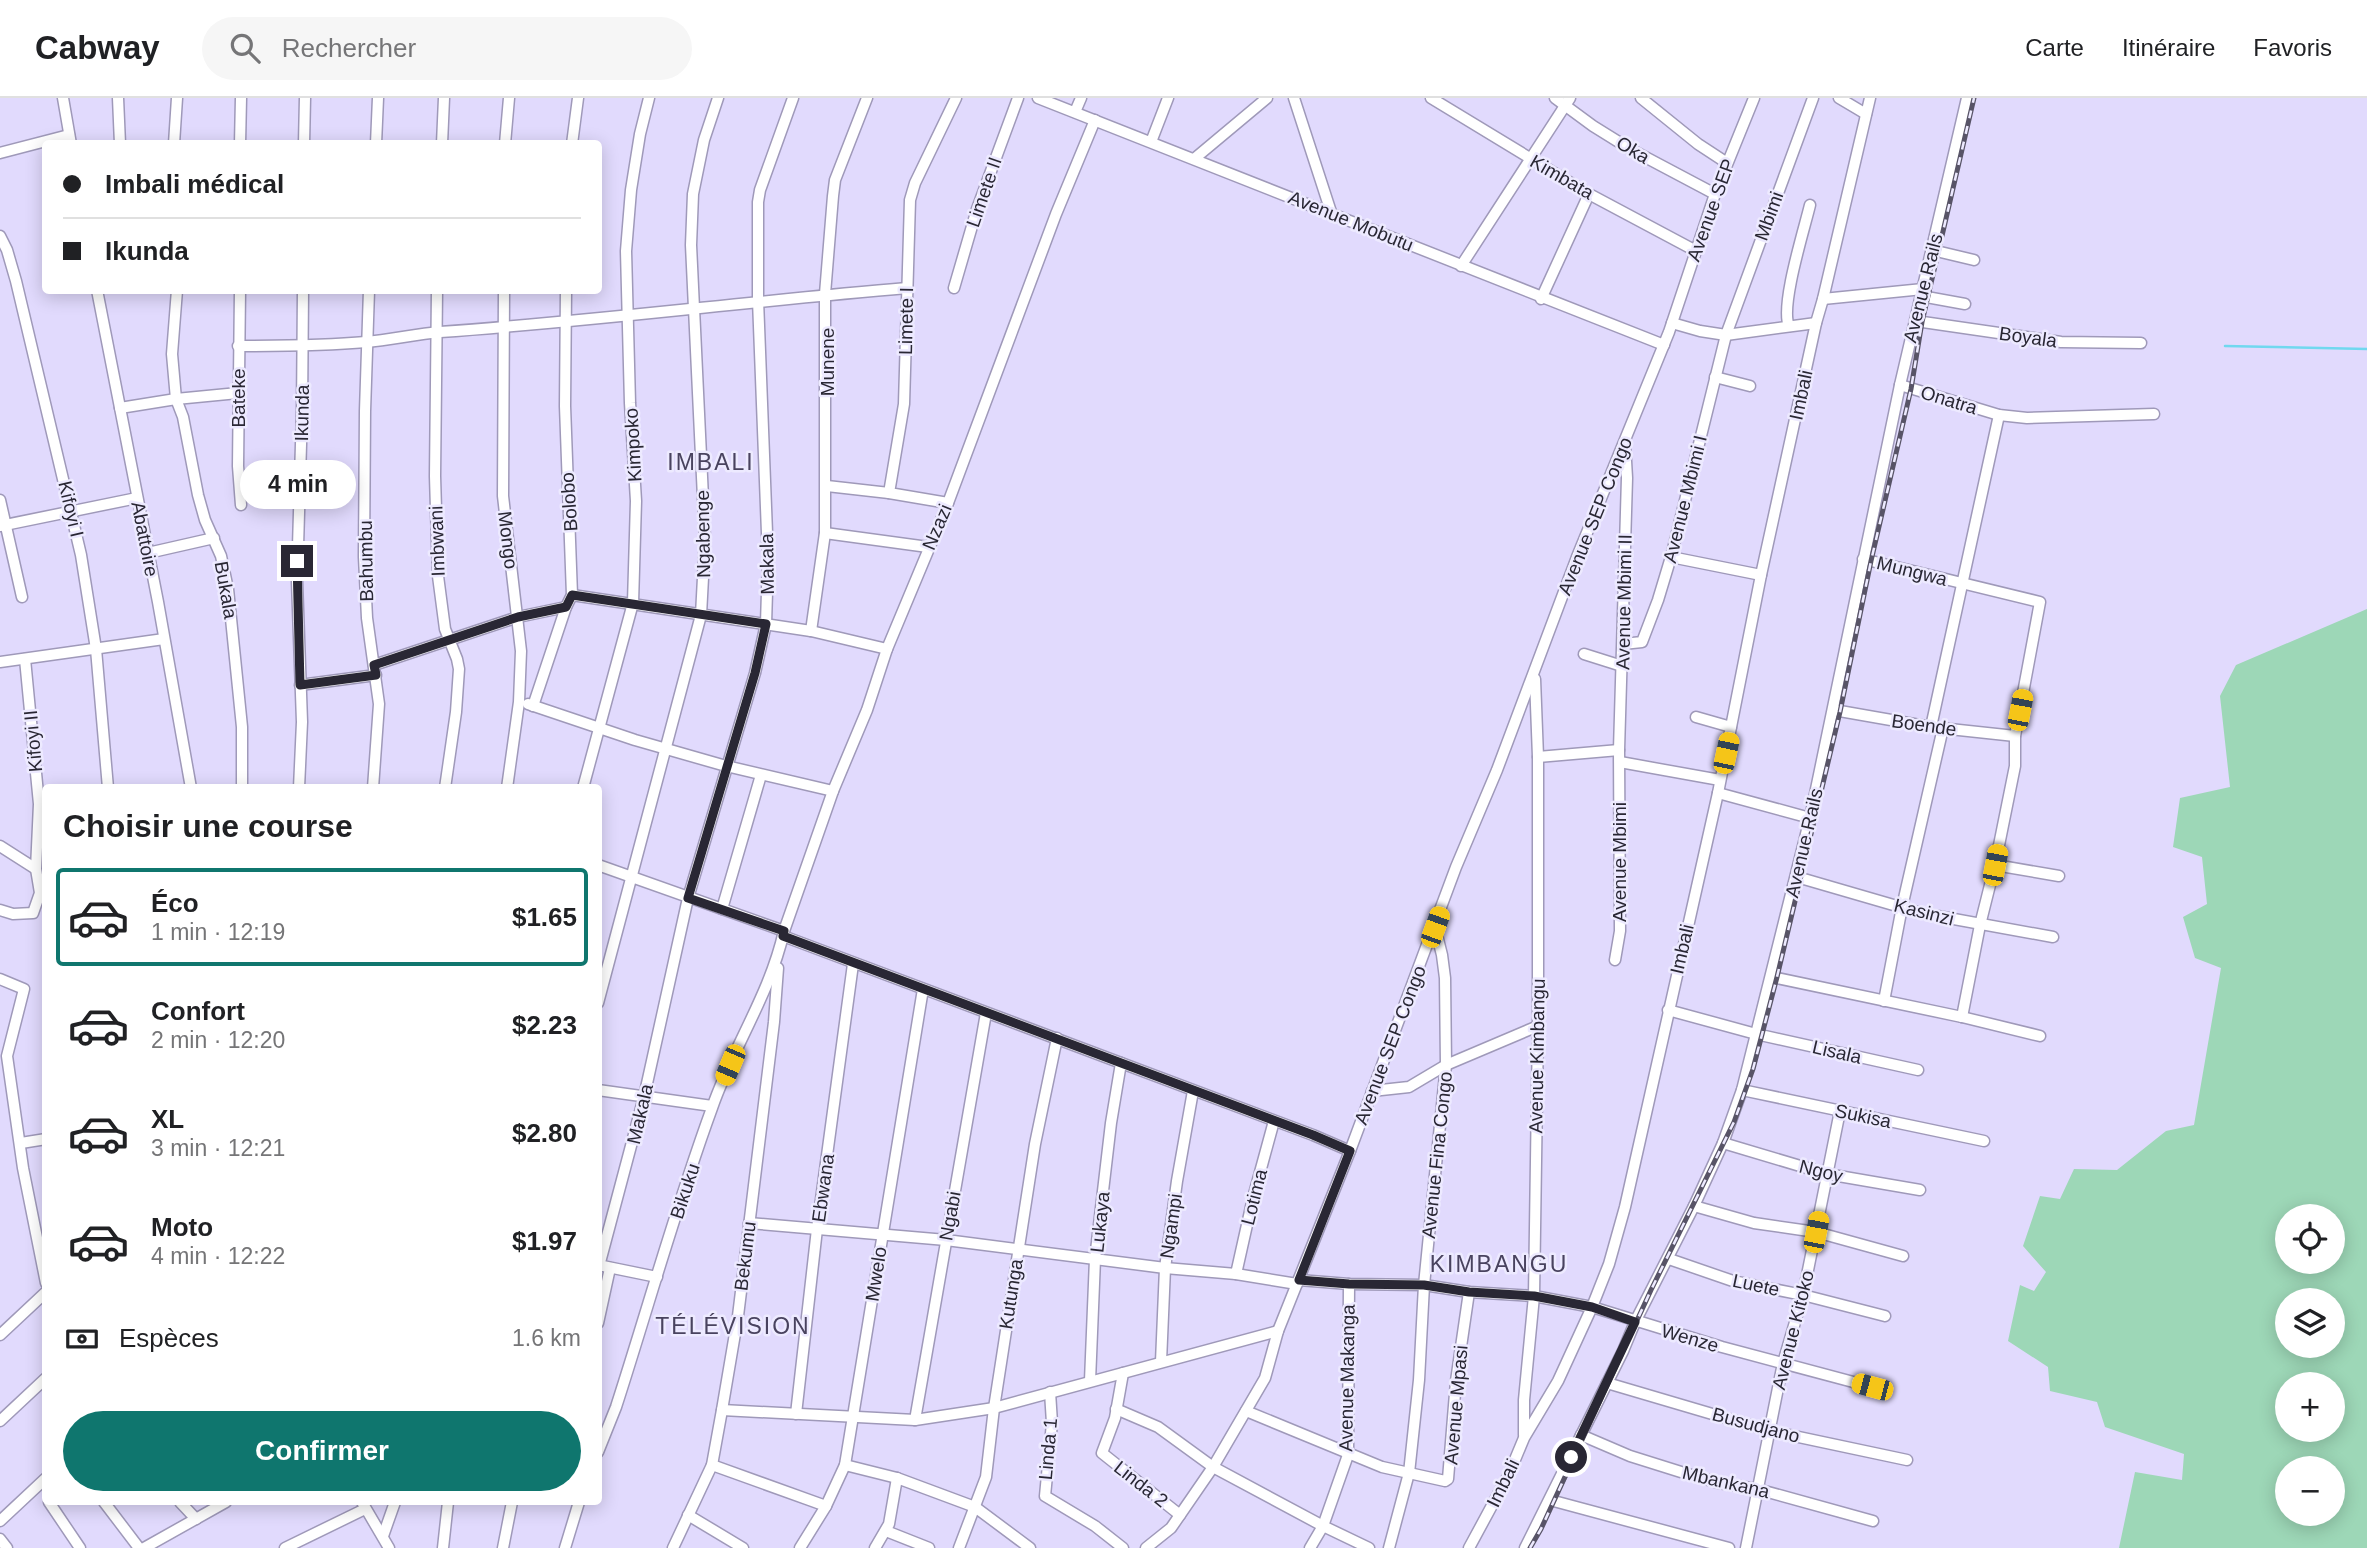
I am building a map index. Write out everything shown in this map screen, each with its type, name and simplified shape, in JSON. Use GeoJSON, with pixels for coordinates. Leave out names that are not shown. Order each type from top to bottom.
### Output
{"type":"FeatureCollection","features":[{"type":"Feature","properties":{"kind":"street"},"geometry":{"type":"LineString","coordinates":[[63,98],[70,139]]}},
{"type":"Feature","properties":{"kind":"street"},"geometry":{"type":"LineString","coordinates":[[118,98],[120,140]]}},
{"type":"Feature","properties":{"kind":"street"},"geometry":{"type":"LineString","coordinates":[[174,140],[177,98]]}},
{"type":"Feature","properties":{"kind":"street"},"geometry":{"type":"LineString","coordinates":[[240,140],[241,98]]}},
{"type":"Feature","properties":{"kind":"street"},"geometry":{"type":"LineString","coordinates":[[304,98],[304,140]]}},
{"type":"Feature","properties":{"kind":"street"},"geometry":{"type":"LineString","coordinates":[[376,140],[378,98]]}},
{"type":"Feature","properties":{"kind":"street"},"geometry":{"type":"LineString","coordinates":[[442,140],[444,98]]}},
{"type":"Feature","properties":{"kind":"street"},"geometry":{"type":"LineString","coordinates":[[505,140],[509,98]]}},
{"type":"Feature","properties":{"kind":"street"},"geometry":{"type":"LineString","coordinates":[[573,140],[578,98]]}},
{"type":"Feature","properties":{"kind":"street","name":"Kimpoko"},"geometry":{"type":"LineString","coordinates":[[584,784],[633,603],[636,501],[626,251],[640,134],[649,98]]}},
{"type":"Feature","properties":{"kind":"street","name":"Ngabenge"},"geometry":{"type":"LineString","coordinates":[[602,988],[701,615],[705,540],[691,245],[693,194],[704,140],[718,98]]}},
{"type":"Feature","properties":{"kind":"street","name":"Makala"},"geometry":{"type":"LineString","coordinates":[[602,1266],[645,1097],[688,898],[755,673],[766,624],[768,559],[756,245],[760,190],[793,98]]}},
{"type":"Feature","properties":{"kind":"street","name":"Munene"},"geometry":{"type":"LineString","coordinates":[[811,631],[825,533],[825,294],[834,187],[867,98]]}},
{"type":"Feature","properties":{"kind":"street","name":"Limete I"},"geometry":{"type":"LineString","coordinates":[[889,493],[904,404],[912,191],[956,98]]}},
{"type":"Feature","properties":{"kind":"street","name":"Limete II"},"geometry":{"type":"LineString","coordinates":[[954,288],[977,209],[1018,98]]}},
{"type":"Feature","properties":{"kind":"street","name":"Avenue Mobutu"},"geometry":{"type":"LineString","coordinates":[[1038,98],[1059,102],[1075,112],[1331,212],[1541,299],[1664,345]]}},
{"type":"Feature","properties":{"kind":"street"},"geometry":{"type":"LineString","coordinates":[[1075,112],[1081,98]]}},
{"type":"Feature","properties":{"kind":"street"},"geometry":{"type":"LineString","coordinates":[[1151,142],[1168,98]]}},
{"type":"Feature","properties":{"kind":"street"},"geometry":{"type":"LineString","coordinates":[[1194,159],[1267,98]]}},
{"type":"Feature","properties":{"kind":"street"},"geometry":{"type":"LineString","coordinates":[[1294,98],[1331,212]]}},
{"type":"Feature","properties":{"kind":"street","name":"Kimbata"},"geometry":{"type":"LineString","coordinates":[[1431,98],[1589,194],[1696,251]]}},
{"type":"Feature","properties":{"kind":"street","name":"Oka"},"geometry":{"type":"LineString","coordinates":[[1555,98],[1568,102],[1630,149],[1715,194]]}},
{"type":"Feature","properties":{"kind":"street"},"geometry":{"type":"LineString","coordinates":[[1641,98],[1698,144],[1727,163]]}},
{"type":"Feature","properties":{"kind":"street"},"geometry":{"type":"LineString","coordinates":[[1741,98],[1752,102]]}},
{"type":"Feature","properties":{"kind":"street","name":"Mbimi"},"geometry":{"type":"LineString","coordinates":[[1726,335],[1813,98]]}},
{"type":"Feature","properties":{"kind":"street"},"geometry":{"type":"LineString","coordinates":[[1839,98],[1866,114]]}},
{"type":"Feature","properties":{"kind":"street"},"geometry":{"type":"LineString","coordinates":[[1870,98],[1823,299],[1922,293],[1965,304]]}},
{"type":"Feature","properties":{"kind":"street","name":"Avenue Rails"},"geometry":{"type":"LineString","coordinates":[[1525,1548],[1635,1322],[1669,1259],[1723,1143],[1742,1090],[1797,877],[1900,385],[1967,98]]}},
{"type":"Feature","properties":{"kind":"street"},"geometry":{"type":"LineString","coordinates":[[1461,266],[1568,102]]}},
{"type":"Feature","properties":{"kind":"street","name":"Avenue SEP"},"geometry":{"type":"LineString","coordinates":[[1672,323],[1715,194],[1752,102]]}},
{"type":"Feature","properties":{"kind":"street","name":"Nzazi"},"geometry":{"type":"LineString","coordinates":[[783,933],[833,791],[867,710],[887,649],[948,503],[1051,227],[1095,120]]}},
{"type":"Feature","properties":{"kind":"street"},"geometry":{"type":"LineString","coordinates":[[0,153],[42,145]]}},
{"type":"Feature","properties":{"kind":"street"},"geometry":{"type":"LineString","coordinates":[[1541,299],[1589,194]]}},
{"type":"Feature","properties":{"kind":"street"},"geometry":{"type":"LineString","coordinates":[[1789,326],[1786,319],[1789,294],[1810,205]]}},
{"type":"Feature","properties":{"kind":"street","name":"Kifoyi I"},"geometry":{"type":"LineString","coordinates":[[0,236],[16,282],[81,555],[96,649],[108,784]]}},
{"type":"Feature","properties":{"kind":"street"},"geometry":{"type":"LineString","coordinates":[[1932,250],[1974,260]]}},
{"type":"Feature","properties":{"kind":"street"},"geometry":{"type":"LineString","coordinates":[[238,346],[367,342],[437,332],[504,329],[758,300],[907,288]]}},
{"type":"Feature","properties":{"kind":"street","name":"Abattoire"},"geometry":{"type":"LineString","coordinates":[[98,294],[190,784]]}},
{"type":"Feature","properties":{"kind":"street"},"geometry":{"type":"LineString","coordinates":[[176,398],[172,354],[177,294]]}},
{"type":"Feature","properties":{"kind":"street","name":"Bateke"},"geometry":{"type":"LineString","coordinates":[[240,294],[238,466],[241,505]]}},
{"type":"Feature","properties":{"kind":"street","name":"Ikunda"},"geometry":{"type":"LineString","coordinates":[[299,784],[302,722],[297,581],[303,294]]}},
{"type":"Feature","properties":{"kind":"street","name":"Bahumbu"},"geometry":{"type":"LineString","coordinates":[[369,294],[365,557],[367,618],[379,704],[373,784]]}},
{"type":"Feature","properties":{"kind":"street","name":"Imbwani"},"geometry":{"type":"LineString","coordinates":[[437,294],[435,475],[438,576],[444,629],[457,659],[458,669],[456,712],[446,784]]}},
{"type":"Feature","properties":{"kind":"street","name":"Mongo"},"geometry":{"type":"LineString","coordinates":[[504,294],[503,496],[521,651],[519,702],[508,784]]}},
{"type":"Feature","properties":{"kind":"street","name":"Bolobo"},"geometry":{"type":"LineString","coordinates":[[533,706],[572,595],[572,549],[566,470],[566,294]]}},
{"type":"Feature","properties":{"kind":"street","name":"Imbali"},"geometry":{"type":"LineString","coordinates":[[1469,1548],[1509,1474],[1524,1438],[1558,1381],[1609,1264],[1625,1207],[1718,793],[1815,323],[1823,299]]}},
{"type":"Feature","properties":{"kind":"street","name":"Boyala"},"geometry":{"type":"LineString","coordinates":[[1916,321],[2061,342],[2141,343]]}},
{"type":"Feature","properties":{"kind":"street"},"geometry":{"type":"LineString","coordinates":[[1672,323],[1726,335],[1815,323]]}},
{"type":"Feature","properties":{"kind":"street","name":"Avenue SEP Congo"},"geometry":{"type":"LineString","coordinates":[[1146,1548],[1171,1528],[1213,1466],[1265,1378],[1278,1331],[1350,1151],[1457,867],[1577,557],[1672,323]]}},
{"type":"Feature","properties":{"kind":"street","name":"Avenue Mbimi I"},"geometry":{"type":"LineString","coordinates":[[1623,644],[1642,642],[1658,600],[1726,335]]}},
{"type":"Feature","properties":{"kind":"street"},"geometry":{"type":"LineString","coordinates":[[1715,377],[1750,386]]}},
{"type":"Feature","properties":{"kind":"street","name":"Onatra"},"geometry":{"type":"LineString","coordinates":[[1900,385],[1998,415],[2027,418],[2154,414]]}},
{"type":"Feature","properties":{"kind":"street"},"geometry":{"type":"LineString","coordinates":[[120,408],[176,398],[238,393]]}},
{"type":"Feature","properties":{"kind":"street","name":"Bukala"},"geometry":{"type":"LineString","coordinates":[[176,398],[183,417],[198,495],[205,520],[221,556],[228,589],[242,727],[242,784]]}},
{"type":"Feature","properties":{"kind":"street"},"geometry":{"type":"LineString","coordinates":[[1884,1001],[1937,728],[1961,582],[1998,415]]}},
{"type":"Feature","properties":{"kind":"street","name":"Avenue Mbimi II"},"geometry":{"type":"LineString","coordinates":[[1620,762],[1627,478],[1625,441]]}},
{"type":"Feature","properties":{"kind":"street"},"geometry":{"type":"LineString","coordinates":[[827,486],[948,503]]}},
{"type":"Feature","properties":{"kind":"street"},"geometry":{"type":"LineString","coordinates":[[3,526],[137,498]]}},
{"type":"Feature","properties":{"kind":"street"},"geometry":{"type":"LineString","coordinates":[[0,500],[3,526],[22,597]]}},
{"type":"Feature","properties":{"kind":"street"},"geometry":{"type":"LineString","coordinates":[[825,533],[928,547]]}},
{"type":"Feature","properties":{"kind":"street"},"geometry":{"type":"LineString","coordinates":[[148,553],[214,538]]}},
{"type":"Feature","properties":{"kind":"street"},"geometry":{"type":"LineString","coordinates":[[1671,557],[1762,575]]}},
{"type":"Feature","properties":{"kind":"street","name":"Mungwa"},"geometry":{"type":"LineString","coordinates":[[1863,559],[2040,602],[2015,736]]}},
{"type":"Feature","properties":{"kind":"street"},"geometry":{"type":"LineString","coordinates":[[572,595],[811,631],[887,649]]}},
{"type":"Feature","properties":{"kind":"street"},"geometry":{"type":"LineString","coordinates":[[300,685],[375,670],[518,617],[566,607]]}},
{"type":"Feature","properties":{"kind":"street"},"geometry":{"type":"LineString","coordinates":[[0,662],[164,639]]}},
{"type":"Feature","properties":{"kind":"street"},"geometry":{"type":"LineString","coordinates":[[1584,654],[1622,666]]}},
{"type":"Feature","properties":{"kind":"street","name":"Kifoyi II"},"geometry":{"type":"LineString","coordinates":[[0,910],[13,915],[33,913],[40,893],[36,869],[39,804],[25,659]]}},
{"type":"Feature","properties":{"kind":"street","name":"Avenue Kimbangu"},"geometry":{"type":"LineString","coordinates":[[1524,1438],[1524,1400],[1534,1296],[1538,1026],[1538,757],[1534,673]]}},
{"type":"Feature","properties":{"kind":"street"},"geometry":{"type":"LineString","coordinates":[[519,702],[726,766],[833,791]]}},
{"type":"Feature","properties":{"kind":"street","name":"Boende"},"geometry":{"type":"LineString","coordinates":[[1834,710],[1937,728],[2015,736]]}},
{"type":"Feature","properties":{"kind":"street"},"geometry":{"type":"LineString","coordinates":[[1696,717],[1731,727]]}},
{"type":"Feature","properties":{"kind":"street"},"geometry":{"type":"LineString","coordinates":[[1962,1017],[2015,766],[2015,736]]}},
{"type":"Feature","properties":{"kind":"street"},"geometry":{"type":"LineString","coordinates":[[1538,757],[1619,750]]}},
{"type":"Feature","properties":{"kind":"street"},"geometry":{"type":"LineString","coordinates":[[1620,762],[1720,780]]}},
{"type":"Feature","properties":{"kind":"street","name":"Avenue Mbimi"},"geometry":{"type":"LineString","coordinates":[[1615,960],[1619,931],[1620,762]]}},
{"type":"Feature","properties":{"kind":"street"},"geometry":{"type":"LineString","coordinates":[[722,909],[761,775]]}},
{"type":"Feature","properties":{"kind":"street"},"geometry":{"type":"LineString","coordinates":[[1718,793],[1810,818]]}},
{"type":"Feature","properties":{"kind":"street"},"geometry":{"type":"LineString","coordinates":[[0,846],[36,869]]}},
{"type":"Feature","properties":{"kind":"street"},"geometry":{"type":"LineString","coordinates":[[1995,865],[2059,876]]}},
{"type":"Feature","properties":{"kind":"street"},"geometry":{"type":"LineString","coordinates":[[602,866],[722,909],[853,964],[1057,1038],[1350,1151]]}},
{"type":"Feature","properties":{"kind":"street","name":"Kasinzi"},"geometry":{"type":"LineString","coordinates":[[1797,877],[1902,907],[1980,925],[2053,937]]}},
{"type":"Feature","properties":{"kind":"street","name":"Avenue Fina Congo"},"geometry":{"type":"LineString","coordinates":[[1389,1548],[1409,1473],[1446,1065],[1445,978],[1435,927]]}},
{"type":"Feature","properties":{"kind":"street","name":"Bikuku"},"geometry":{"type":"LineString","coordinates":[[602,1442],[616,1407],[712,1106],[765,992],[779,955],[783,933]]}},
{"type":"Feature","properties":{"kind":"street","name":"Bekumu"},"geometry":{"type":"LineString","coordinates":[[673,1548],[712,1465],[722,1410],[738,1316],[779,955]]}},
{"type":"Feature","properties":{"kind":"street","name":"Ebwana"},"geometry":{"type":"LineString","coordinates":[[796,1414],[817,1229],[853,964]]}},
{"type":"Feature","properties":{"kind":"street"},"geometry":{"type":"LineString","coordinates":[[1772,977],[2040,1036]]}},
{"type":"Feature","properties":{"kind":"street"},"geometry":{"type":"LineString","coordinates":[[0,979],[24,989],[3,1055],[21,1143],[42,1275]]}},
{"type":"Feature","properties":{"kind":"street","name":"Mwelo"},"geometry":{"type":"LineString","coordinates":[[800,1548],[826,1506],[845,1465],[923,989]]}},
{"type":"Feature","properties":{"kind":"street","name":"Lisala"},"geometry":{"type":"LineString","coordinates":[[1668,1010],[1756,1034],[1918,1070]]}},
{"type":"Feature","properties":{"kind":"street","name":"Ngabi"},"geometry":{"type":"LineString","coordinates":[[915,1420],[986,1013]]}},
{"type":"Feature","properties":{"kind":"street"},"geometry":{"type":"LineString","coordinates":[[1372,1091],[1409,1087],[1446,1065],[1538,1026]]}},
{"type":"Feature","properties":{"kind":"street","name":"Kutunga"},"geometry":{"type":"LineString","coordinates":[[959,1548],[986,1477],[1018,1248],[1035,1144],[1057,1038]]}},
{"type":"Feature","properties":{"kind":"street","name":"Lukaya"},"geometry":{"type":"LineString","coordinates":[[1090,1381],[1095,1259],[1121,1063]]}},
{"type":"Feature","properties":{"kind":"street","name":"Sukisa"},"geometry":{"type":"LineString","coordinates":[[1742,1090],[1984,1141]]}},
{"type":"Feature","properties":{"kind":"street"},"geometry":{"type":"LineString","coordinates":[[602,1091],[712,1106]]}},
{"type":"Feature","properties":{"kind":"street","name":"Ngampi"},"geometry":{"type":"LineString","coordinates":[[1161,1362],[1165,1268],[1193,1091]]}},
{"type":"Feature","properties":{"kind":"street","name":"Avenue Kitoko"},"geometry":{"type":"LineString","coordinates":[[1746,1548],[1783,1363],[1803,1295],[1840,1111]]}},
{"type":"Feature","properties":{"kind":"street","name":"Lotima"},"geometry":{"type":"LineString","coordinates":[[1236,1274],[1274,1121]]}},
{"type":"Feature","properties":{"kind":"street"},"geometry":{"type":"LineString","coordinates":[[21,1143],[42,1140]]}},
{"type":"Feature","properties":{"kind":"street","name":"Ngoy"},"geometry":{"type":"LineString","coordinates":[[1723,1143],[1826,1174],[1920,1189]]}},
{"type":"Feature","properties":{"kind":"street"},"geometry":{"type":"LineString","coordinates":[[1694,1206],[1754,1223],[1816,1232],[1903,1256]]}},
{"type":"Feature","properties":{"kind":"street","name":"Wenze"},"geometry":{"type":"LineString","coordinates":[[749,1223],[946,1240],[1298,1282],[1424,1285],[1469,1292],[1534,1296],[1592,1307],[1635,1322],[1872,1387]]}},
{"type":"Feature","properties":{"kind":"street","name":"Luete"},"geometry":{"type":"LineString","coordinates":[[1669,1259],[1732,1281],[1803,1295],[1885,1316]]}},
{"type":"Feature","properties":{"kind":"street"},"geometry":{"type":"LineString","coordinates":[[602,1266],[657,1277]]}},
{"type":"Feature","properties":{"kind":"street","name":"Avenue Makanga"},"geometry":{"type":"LineString","coordinates":[[1310,1548],[1323,1526],[1348,1455],[1349,1284]]}},
{"type":"Feature","properties":{"kind":"street","name":"Avenue Mpasi"},"geometry":{"type":"LineString","coordinates":[[1409,1473],[1445,1480],[1450,1476],[1456,1381],[1469,1292]]}},
{"type":"Feature","properties":{"kind":"street"},"geometry":{"type":"LineString","coordinates":[[0,1335],[42,1295]]}},
{"type":"Feature","properties":{"kind":"street"},"geometry":{"type":"LineString","coordinates":[[722,1410],[915,1420],[994,1408],[1278,1331]]}},
{"type":"Feature","properties":{"kind":"street","name":"Linda 2"},"geometry":{"type":"LineString","coordinates":[[1123,1373],[1116,1409],[1102,1452],[1180,1515]]}},
{"type":"Feature","properties":{"kind":"street"},"geometry":{"type":"LineString","coordinates":[[0,1421],[42,1382]]}},
{"type":"Feature","properties":{"kind":"street","name":"Busudjano"},"geometry":{"type":"LineString","coordinates":[[1607,1382],[1770,1431],[1907,1460]]}},
{"type":"Feature","properties":{"kind":"street","name":"Linda 1"},"geometry":{"type":"LineString","coordinates":[[1050,1392],[1052,1423],[1045,1496],[1095,1526],[1123,1548]]}},
{"type":"Feature","properties":{"kind":"street"},"geometry":{"type":"LineString","coordinates":[[1116,1409],[1158,1427],[1213,1466],[1369,1548]]}},
{"type":"Feature","properties":{"kind":"street"},"geometry":{"type":"LineString","coordinates":[[1246,1411],[1348,1455],[1390,1470],[1409,1473]]}},
{"type":"Feature","properties":{"kind":"street","name":"Mbankana"},"geometry":{"type":"LineString","coordinates":[[1581,1435],[1630,1456],[1668,1468],[1719,1483],[1758,1489],[1873,1521]]}},
{"type":"Feature","properties":{"kind":"street"},"geometry":{"type":"LineString","coordinates":[[712,1465],[826,1506]]}},
{"type":"Feature","properties":{"kind":"street"},"geometry":{"type":"LineString","coordinates":[[845,1465],[897,1478],[975,1507],[1030,1548]]}},
{"type":"Feature","properties":{"kind":"street"},"geometry":{"type":"LineString","coordinates":[[875,1548],[890,1524],[897,1478]]}},
{"type":"Feature","properties":{"kind":"street"},"geometry":{"type":"LineString","coordinates":[[0,1521],[42,1481]]}},
{"type":"Feature","properties":{"kind":"street"},"geometry":{"type":"LineString","coordinates":[[1550,1500],[1729,1548]]}},
{"type":"Feature","properties":{"kind":"street"},"geometry":{"type":"LineString","coordinates":[[52,1505],[80,1548]]}},
{"type":"Feature","properties":{"kind":"street"},"geometry":{"type":"LineString","coordinates":[[106,1505],[141,1548],[221,1505]]}},
{"type":"Feature","properties":{"kind":"street"},"geometry":{"type":"LineString","coordinates":[[183,1505],[197,1518]]}},
{"type":"Feature","properties":{"kind":"street"},"geometry":{"type":"LineString","coordinates":[[285,1548],[363,1505],[389,1548]]}},
{"type":"Feature","properties":{"kind":"street"},"geometry":{"type":"LineString","coordinates":[[383,1536],[394,1505]]}},
{"type":"Feature","properties":{"kind":"street"},"geometry":{"type":"LineString","coordinates":[[443,1548],[448,1505]]}},
{"type":"Feature","properties":{"kind":"street"},"geometry":{"type":"LineString","coordinates":[[503,1548],[511,1505]]}},
{"type":"Feature","properties":{"kind":"street"},"geometry":{"type":"LineString","coordinates":[[565,1548],[578,1505]]}},
{"type":"Feature","properties":{"kind":"street"},"geometry":{"type":"LineString","coordinates":[[688,1515],[743,1548]]}},
{"type":"Feature","properties":{"kind":"street"},"geometry":{"type":"LineString","coordinates":[[886,1531],[929,1548]]}},
{"type":"Feature","properties":{"kind":"street"},"geometry":{"type":"LineString","coordinates":[[0,1539],[7,1548]]}},
{"type":"Feature","properties":{"kind":"green space"},"geometry":{"type":"Polygon","coordinates":[[[2367,609],[2367,1548],[2119,1548],[2135,1472],[2182,1480],[2184,1454],[2105,1427],[2097,1402],[2050,1391],[2048,1367],[2008,1341],[2020,1285],[2034,1291],[2046,1272],[2023,1246],[2040,1196],[2060,1199],[2074,1169],[2117,1170],[2166,1131],[2194,1125],[2221,968],[2195,958],[2183,917],[2207,904],[2202,857],[2173,847],[2180,798],[2230,787],[2220,696],[2236,665],[2367,609]]]}},
{"type":"Feature","properties":{"kind":"waterway"},"geometry":{"type":"LineString","coordinates":[[2225,346],[2367,349]]}},
{"type":"Feature","properties":{"kind":"railway"},"geometry":{"type":"LineString","coordinates":[[1530,1548],[1651,1290],[1734,1122],[1753,1069],[1840,712],[1871,561],[1911,389],[1922,322],[1974,98]]}},
{"type":"Feature","properties":{"kind":"district","name":"IMBALI"},"geometry":{"type":"Point","coordinates":[711,462]}},
{"type":"Feature","properties":{"kind":"district","name":"KIMBANGU"},"geometry":{"type":"Point","coordinates":[1499,1264]}},
{"type":"Feature","properties":{"kind":"district","name":"TÉLÉVISION"},"geometry":{"type":"Point","coordinates":[733,1326]}},
{"type":"Feature","properties":{"kind":"route"},"geometry":{"type":"LineString","coordinates":[[297,561],[300,685],[376,675],[374,665],[518,617],[566,607],[572,595],[766,624],[755,673],[688,898],[784,931],[783,936],[853,964],[1024,1026],[1350,1151],[1299,1280],[1424,1285],[1469,1292],[1534,1296],[1592,1307],[1635,1322],[1571,1457]]}}]}
